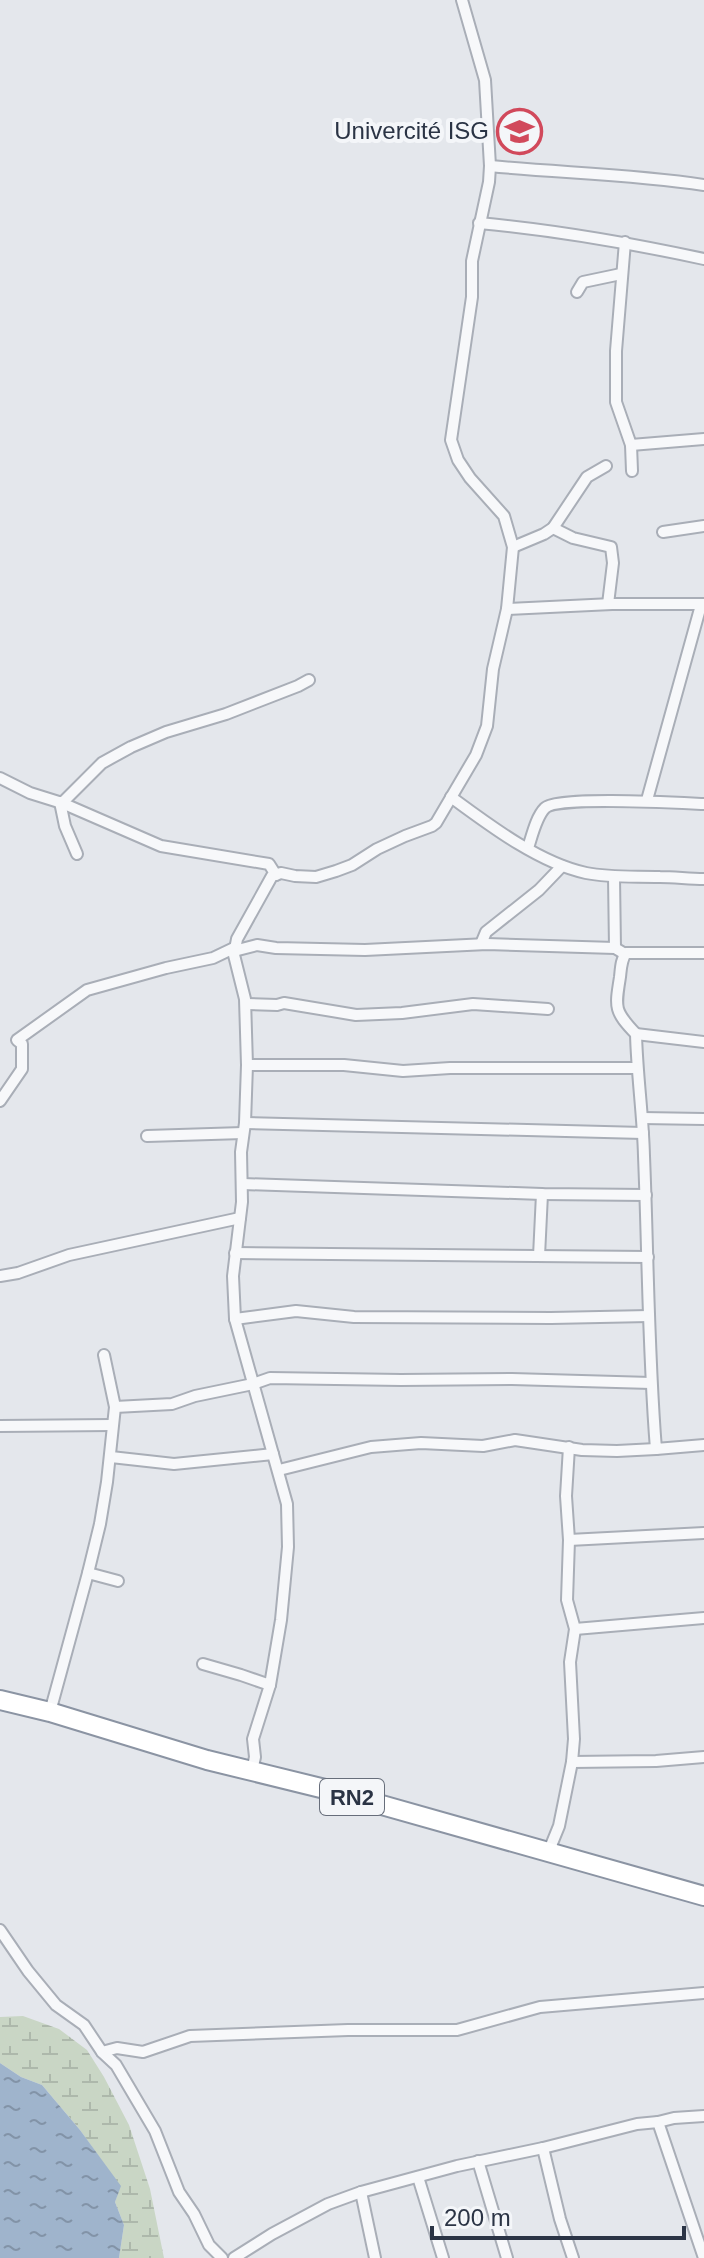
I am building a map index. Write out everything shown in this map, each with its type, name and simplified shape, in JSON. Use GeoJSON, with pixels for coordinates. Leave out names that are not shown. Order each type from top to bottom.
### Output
{"type":"FeatureCollection","features":[{"type":"Feature","properties":{"kind":"highway","name":"RN2"},"geometry":{"type":"LineString","coordinates":[[0,1700],[704,1896]]}},
{"type":"Feature","properties":{"kind":"street"},"geometry":{"type":"LineString","coordinates":[[252,1771],[255,1757],[253,1739],[270,1685],[281,1620],[288,1547],[287,1504],[235,1319],[232,1286],[243,1184],[241,1152],[247,1065],[246,1004],[235,949],[237,939],[272,876],[281,873],[316,877],[352,865],[377,849],[436,823],[476,755],[487,726],[493,669],[507,609],[513,547],[504,516],[470,478],[458,460],[451,440],[472,297],[472,261],[490,166],[485,80],[462,0]]}},
{"type":"Feature","properties":{"kind":"street"},"geometry":{"type":"LineString","coordinates":[[490,166],[653,177],[704,185]]}},
{"type":"Feature","properties":{"kind":"street"},"geometry":{"type":"LineString","coordinates":[[479,223],[625,242],[704,259]]}},
{"type":"Feature","properties":{"kind":"street"},"geometry":{"type":"LineString","coordinates":[[625,242],[616,351],[616,402],[631,445],[632,471]]}},
{"type":"Feature","properties":{"kind":"street"},"geometry":{"type":"LineString","coordinates":[[577,292],[583,282],[621,274]]}},
{"type":"Feature","properties":{"kind":"street"},"geometry":{"type":"LineString","coordinates":[[631,445],[704,439]]}},
{"type":"Feature","properties":{"kind":"street"},"geometry":{"type":"LineString","coordinates":[[513,547],[553,528],[587,477],[606,466]]}},
{"type":"Feature","properties":{"kind":"street"},"geometry":{"type":"LineString","coordinates":[[663,532],[704,526]]}},
{"type":"Feature","properties":{"kind":"street"},"geometry":{"type":"LineString","coordinates":[[553,528],[573,538],[611,547],[613,563],[608,604]]}},
{"type":"Feature","properties":{"kind":"street"},"geometry":{"type":"LineString","coordinates":[[507,609],[608,604],[702,605],[647,800]]}},
{"type":"Feature","properties":{"kind":"street"},"geometry":{"type":"LineString","coordinates":[[61,803],[102,763],[131,747],[309,680]]}},
{"type":"Feature","properties":{"kind":"street"},"geometry":{"type":"LineString","coordinates":[[0,778],[161,846],[269,864],[276,875]]}},
{"type":"Feature","properties":{"kind":"street"},"geometry":{"type":"LineString","coordinates":[[451,797],[495,830],[562,866],[614,877],[704,879]]}},
{"type":"Feature","properties":{"kind":"street"},"geometry":{"type":"LineString","coordinates":[[528,848],[543,810],[548,805],[647,800],[704,804]]}},
{"type":"Feature","properties":{"kind":"street"},"geometry":{"type":"LineString","coordinates":[[61,803],[65,826],[77,854]]}},
{"type":"Feature","properties":{"kind":"street"},"geometry":{"type":"LineString","coordinates":[[481,944],[486,932],[539,890],[562,866]]}},
{"type":"Feature","properties":{"kind":"street"},"geometry":{"type":"LineString","coordinates":[[614,877],[620,951],[616,1004],[621,1019],[636,1034],[704,1042]]}},
{"type":"Feature","properties":{"kind":"street"},"geometry":{"type":"LineString","coordinates":[[0,1101],[22,1069],[22,1044],[17,1040],[75,997],[87,990],[213,958],[235,949],[257,945],[365,950],[481,944],[704,953]]}},
{"type":"Feature","properties":{"kind":"street"},"geometry":{"type":"LineString","coordinates":[[246,1004],[284,1003],[356,1015],[473,1004],[548,1009]]}},
{"type":"Feature","properties":{"kind":"street"},"geometry":{"type":"LineString","coordinates":[[636,1034],[656,1449]]}},
{"type":"Feature","properties":{"kind":"street"},"geometry":{"type":"LineString","coordinates":[[247,1065],[344,1065],[403,1071],[637,1068]]}},
{"type":"Feature","properties":{"kind":"street"},"geometry":{"type":"LineString","coordinates":[[642,1118],[704,1119]]}},
{"type":"Feature","properties":{"kind":"street"},"geometry":{"type":"LineString","coordinates":[[147,1136],[244,1128],[643,1133]]}},
{"type":"Feature","properties":{"kind":"street"},"geometry":{"type":"LineString","coordinates":[[243,1184],[646,1195]]}},
{"type":"Feature","properties":{"kind":"street"},"geometry":{"type":"LineString","coordinates":[[539,1256],[542,1194]]}},
{"type":"Feature","properties":{"kind":"street"},"geometry":{"type":"LineString","coordinates":[[0,1276],[69,1255],[240,1218]]}},
{"type":"Feature","properties":{"kind":"street"},"geometry":{"type":"LineString","coordinates":[[235,1253],[648,1257]]}},
{"type":"Feature","properties":{"kind":"street"},"geometry":{"type":"LineString","coordinates":[[235,1319],[296,1311],[369,1317],[649,1316]]}},
{"type":"Feature","properties":{"kind":"street"},"geometry":{"type":"LineString","coordinates":[[50,1712],[100,1524],[111,1457],[115,1407],[104,1355]]}},
{"type":"Feature","properties":{"kind":"street"},"geometry":{"type":"LineString","coordinates":[[115,1407],[172,1404],[270,1378],[651,1383]]}},
{"type":"Feature","properties":{"kind":"street"},"geometry":{"type":"LineString","coordinates":[[0,1426],[112,1425]]}},
{"type":"Feature","properties":{"kind":"street"},"geometry":{"type":"LineString","coordinates":[[279,1470],[371,1447],[421,1443],[483,1446],[515,1440],[617,1451],[704,1445]]}},
{"type":"Feature","properties":{"kind":"street"},"geometry":{"type":"LineString","coordinates":[[548,1853],[559,1826],[572,1762],[574,1719],[570,1662],[575,1629],[567,1600],[569,1447]]}},
{"type":"Feature","properties":{"kind":"street"},"geometry":{"type":"LineString","coordinates":[[111,1457],[174,1464],[273,1454]]}},
{"type":"Feature","properties":{"kind":"street"},"geometry":{"type":"LineString","coordinates":[[569,1540],[704,1533]]}},
{"type":"Feature","properties":{"kind":"street"},"geometry":{"type":"LineString","coordinates":[[88,1573],[118,1581]]}},
{"type":"Feature","properties":{"kind":"street"},"geometry":{"type":"LineString","coordinates":[[575,1629],[704,1618]]}},
{"type":"Feature","properties":{"kind":"street"},"geometry":{"type":"LineString","coordinates":[[203,1664],[270,1685]]}},
{"type":"Feature","properties":{"kind":"street"},"geometry":{"type":"LineString","coordinates":[[572,1762],[704,1757]]}},
{"type":"Feature","properties":{"kind":"street"},"geometry":{"type":"LineString","coordinates":[[0,1930],[56,2005],[84,2025],[102,2052],[116,2065],[155,2131],[179,2192],[209,2245],[222,2258]]}},
{"type":"Feature","properties":{"kind":"street"},"geometry":{"type":"LineString","coordinates":[[102,2052],[117,2048],[143,2052],[190,2036],[348,2030],[457,2030],[540,2007],[704,1993]]}},
{"type":"Feature","properties":{"kind":"street"},"geometry":{"type":"LineString","coordinates":[[234,2258],[328,2204],[361,2192],[637,2124],[704,2116]]}},
{"type":"Feature","properties":{"kind":"street"},"geometry":{"type":"LineString","coordinates":[[658,2122],[704,2258]]}},
{"type":"Feature","properties":{"kind":"street"},"geometry":{"type":"LineString","coordinates":[[543,2148],[573,2258]]}},
{"type":"Feature","properties":{"kind":"street"},"geometry":{"type":"LineString","coordinates":[[478,2161],[507,2258]]}},
{"type":"Feature","properties":{"kind":"street"},"geometry":{"type":"LineString","coordinates":[[418,2177],[443,2258]]}},
{"type":"Feature","properties":{"kind":"street"},"geometry":{"type":"LineString","coordinates":[[361,2192],[375,2258]]}},
{"type":"Feature","properties":{"kind":"green space"},"geometry":{"type":"Polygon","coordinates":[[[23,2016],[59,2029],[87,2050],[104,2077],[129,2125],[150,2189],[164,2258],[119,2258],[124,2225],[115,2202],[120,2186],[80,2130],[42,2085],[21,2077],[0,2063],[0,2017],[23,2016]]]}},
{"type":"Feature","properties":{"kind":"water"},"geometry":{"type":"Polygon","coordinates":[[[0,2063],[21,2077],[42,2085],[121,2186],[115,2202],[124,2225],[119,2258],[0,2258],[0,2063]]]}},
{"type":"Feature","properties":{"kind":"place","name":"Univercité ISG"},"geometry":{"type":"Point","coordinates":[520,131]}}]}
